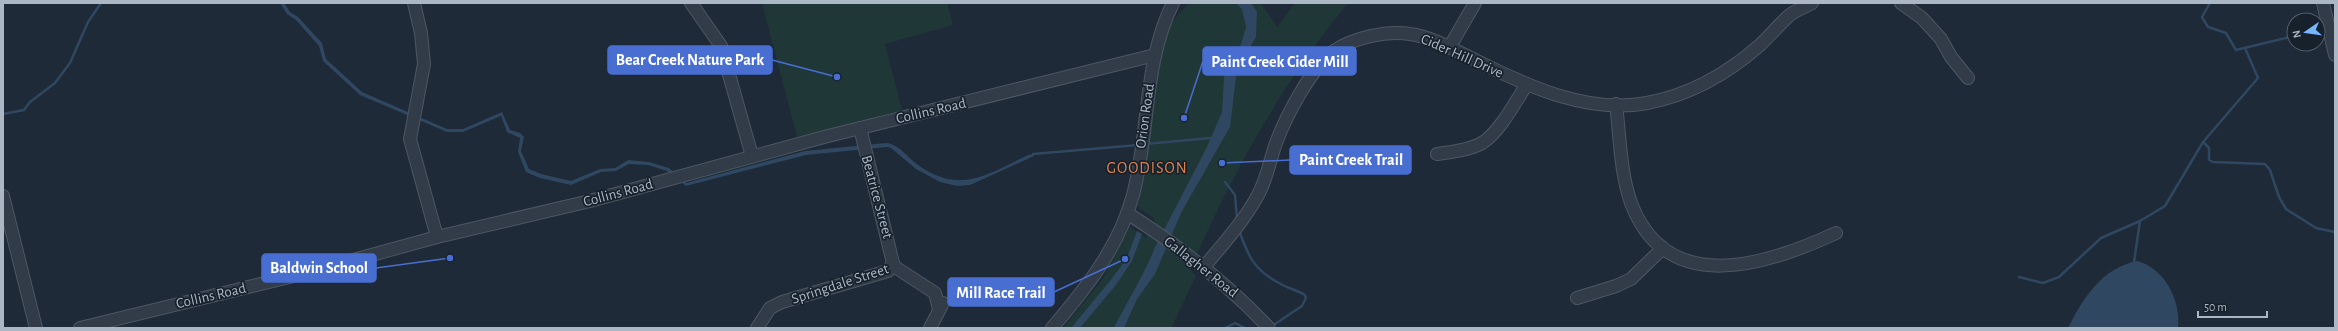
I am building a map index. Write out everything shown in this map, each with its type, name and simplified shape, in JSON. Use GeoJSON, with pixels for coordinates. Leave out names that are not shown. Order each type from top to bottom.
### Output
{"type":"FeatureCollection","features":[{"type":"Feature","properties":{"kind":"street"},"geometry":{"type":"LineString","coordinates":[[414,3],[421,33],[424,64],[410,139],[437,237]]}},
{"type":"Feature","properties":{"kind":"street"},"geometry":{"type":"LineString","coordinates":[[691,3],[721,46],[752,156]]}},
{"type":"Feature","properties":{"kind":"street","name":"Orion Road"},"geometry":{"type":"LineString","coordinates":[[1052,328],[1105,261],[1127,214],[1138,168],[1147,90],[1164,20],[1173,3]]}},
{"type":"Feature","properties":{"kind":"street"},"geometry":{"type":"LineString","coordinates":[[1449,48],[1475,3]]}},
{"type":"Feature","properties":{"kind":"street","name":"Cider Hill Drive"},"geometry":{"type":"LineString","coordinates":[[1204,266],[1238,227],[1259,194],[1276,142],[1290,112],[1304,86],[1334,51],[1371,36],[1393,32],[1410,34],[1449,48],[1528,84],[1574,100],[1616,104],[1646,103],[1687,92],[1725,73],[1761,44],[1791,15],[1812,3]]}},
{"type":"Feature","properties":{"kind":"street"},"geometry":{"type":"LineString","coordinates":[[1901,3],[1922,18],[1942,39],[1951,57],[1968,78]]}},
{"type":"Feature","properties":{"kind":"street"},"geometry":{"type":"LineString","coordinates":[[2323,3],[2335,56]]}},
{"type":"Feature","properties":{"kind":"street","name":"Collins Road"},"geometry":{"type":"LineString","coordinates":[[80,328],[306,273],[437,237],[590,201],[860,128],[1155,55]]}},
{"type":"Feature","properties":{"kind":"street"},"geometry":{"type":"LineString","coordinates":[[1437,154],[1460,151],[1482,143],[1494,133],[1528,84]]}},
{"type":"Feature","properties":{"kind":"street"},"geometry":{"type":"LineString","coordinates":[[1616,104],[1626,182],[1632,203],[1643,228],[1663,248],[1673,255],[1696,263],[1732,267],[1798,251],[1836,233]]}},
{"type":"Feature","properties":{"kind":"street","name":"Beatrice Street"},"geometry":{"type":"LineString","coordinates":[[860,128],[892,255],[892,265]]}},
{"type":"Feature","properties":{"kind":"street"},"geometry":{"type":"LineString","coordinates":[[3,196],[36,328]]}},
{"type":"Feature","properties":{"kind":"street","name":"Gallagher Road"},"geometry":{"type":"LineString","coordinates":[[1127,214],[1176,245],[1204,266],[1244,302],[1269,328]]}},
{"type":"Feature","properties":{"kind":"street"},"geometry":{"type":"LineString","coordinates":[[1577,298],[1616,286],[1631,279],[1663,248]]}},
{"type":"Feature","properties":{"kind":"street","name":"Springdale Street"},"geometry":{"type":"LineString","coordinates":[[757,328],[770,308],[782,302],[888,271],[892,265],[935,293],[941,306],[930,328]]}},
{"type":"Feature","properties":{"kind":"green space"},"geometry":{"type":"Polygon","coordinates":[[[762,3],[947,3],[953,25],[885,44],[902,110],[797,137],[762,3]]]}},
{"type":"Feature","properties":{"kind":"green space"},"geometry":{"type":"Polygon","coordinates":[[[1189,3],[1261,3],[1277,27],[1295,3],[1348,3],[1301,65],[1260,131],[1241,165],[1223,199],[1190,270],[1196,276],[1171,328],[1063,328],[1103,279],[1130,227],[1146,238],[1155,219],[1138,207],[1153,89],[1166,29],[1189,3]]]}},
{"type":"Feature","properties":{"kind":"water"},"geometry":{"type":"Polygon","coordinates":[[[280,3],[284,3],[290,12],[298,17],[322,43],[326,59],[362,92],[447,129],[463,129],[502,112],[510,130],[520,133],[524,137],[521,151],[529,169],[541,174],[571,181],[600,169],[615,168],[628,160],[649,162],[669,168],[686,183],[805,151],[886,143],[895,146],[918,165],[933,174],[947,179],[961,180],[974,178],[1000,169],[1028,155],[1033,154],[1034,156],[970,185],[957,186],[940,182],[916,169],[891,148],[887,147],[806,155],[686,186],[667,171],[648,165],[629,164],[616,171],[601,172],[571,185],[540,178],[526,172],[518,152],[520,138],[507,132],[501,116],[463,132],[447,132],[360,95],[323,61],[319,46],[296,20],[287,14],[280,3]]]}},
{"type":"Feature","properties":{"kind":"water"},"geometry":{"type":"Polygon","coordinates":[[[1236,3],[1251,3],[1257,12],[1256,37],[1237,69],[1230,127],[1181,213],[1155,274],[1137,299],[1124,328],[1114,328],[1207,147],[1222,112],[1224,78],[1228,61],[1241,44],[1246,27],[1242,9],[1236,3]]]}},
{"type":"Feature","properties":{"kind":"water"},"geometry":{"type":"Polygon","coordinates":[[[1137,231],[1142,234],[1132,261],[1115,286],[1080,328],[1071,328],[1127,258],[1137,231]]]}},
{"type":"Feature","properties":{"kind":"water"},"geometry":{"type":"Polygon","coordinates":[[[2137,261],[2156,271],[2169,287],[2177,307],[2178,328],[2068,328],[2087,295],[2104,277],[2114,270],[2137,261]]]}},
{"type":"Feature","properties":{"kind":"waterway"},"geometry":{"type":"LineString","coordinates":[[3,114],[24,110],[30,102],[55,83],[70,63],[88,22],[101,3]]}},
{"type":"Feature","properties":{"kind":"waterway"},"geometry":{"type":"LineString","coordinates":[[2210,3],[2202,17],[2208,27],[2226,33],[2236,50],[2286,38]]}},
{"type":"Feature","properties":{"kind":"waterway"},"geometry":{"type":"LineString","coordinates":[[2019,277],[2043,283],[2059,277],[2101,238],[2140,221],[2165,206],[2203,142],[2258,78],[2245,48]]}},
{"type":"Feature","properties":{"kind":"waterway"},"geometry":{"type":"LineString","coordinates":[[1145,144],[1211,138]]}},
{"type":"Feature","properties":{"kind":"waterway"},"geometry":{"type":"LineString","coordinates":[[2203,142],[2209,148],[2209,160],[2213,162],[2265,164],[2270,170],[2279,197],[2286,209],[2316,228],[2335,232]]}},
{"type":"Feature","properties":{"kind":"waterway"},"geometry":{"type":"LineString","coordinates":[[1033,154],[1138,145]]}},
{"type":"Feature","properties":{"kind":"waterway"},"geometry":{"type":"LineString","coordinates":[[1225,182],[1235,195],[1237,219]]}},
{"type":"Feature","properties":{"kind":"waterway"},"geometry":{"type":"LineString","coordinates":[[2134,262],[2140,221]]}},
{"type":"Feature","properties":{"kind":"waterway"},"geometry":{"type":"LineString","coordinates":[[1239,230],[1249,255],[1263,273],[1282,285],[1305,295],[1306,298],[1302,306],[1272,326]]}},
{"type":"Feature","properties":{"kind":"waterway"},"geometry":{"type":"LineString","coordinates":[[1225,328],[1235,323],[1245,328]]}},
{"type":"Feature","properties":{"kind":"place","name":"Bear Creek Nature Park"},"geometry":{"type":"Point","coordinates":[837,77]}},
{"type":"Feature","properties":{"kind":"place","name":"Paint Creek Cider Mill"},"geometry":{"type":"Point","coordinates":[1184,118]}},
{"type":"Feature","properties":{"kind":"place","name":"Paint Creek Trail"},"geometry":{"type":"Point","coordinates":[1222,163]}},
{"type":"Feature","properties":{"kind":"place","name":"Baldwin School"},"geometry":{"type":"Point","coordinates":[450,258]}},
{"type":"Feature","properties":{"kind":"place","name":"Mill Race Trail"},"geometry":{"type":"Point","coordinates":[1125,259]}},
{"type":"Feature","properties":{"kind":"district","name":"GOODISON"},"geometry":{"type":"Point","coordinates":[1147,168]}}]}
